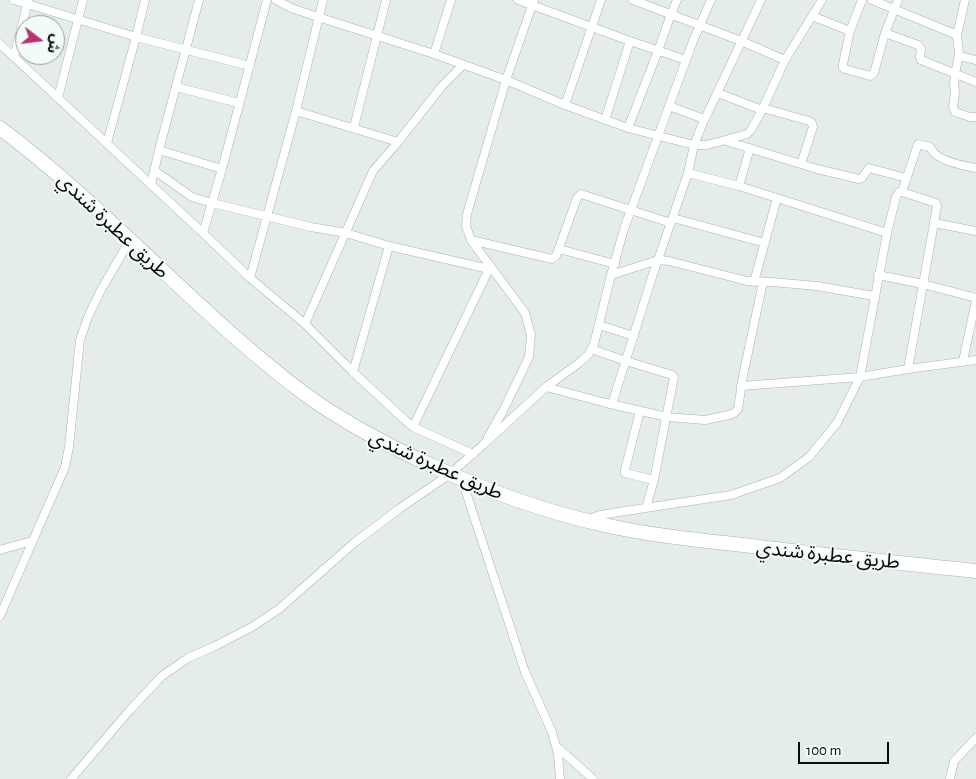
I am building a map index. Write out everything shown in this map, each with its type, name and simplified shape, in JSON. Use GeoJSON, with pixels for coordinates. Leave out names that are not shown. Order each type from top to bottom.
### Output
{"type":"FeatureCollection","features":[{"type":"Feature","properties":{"kind":"highway","name":"طريق عطبرة شندي"},"geometry":{"type":"LineString","coordinates":[[0,128],[88,201],[203,309],[302,392],[362,431],[407,455],[507,497],[550,511],[601,524],[672,537],[976,571]]}},
{"type":"Feature","properties":{"kind":"street"},"geometry":{"type":"LineString","coordinates":[[14,0],[28,2],[136,37],[250,66]]}},
{"type":"Feature","properties":{"kind":"street"},"geometry":{"type":"LineString","coordinates":[[58,98],[83,0]]}},
{"type":"Feature","properties":{"kind":"street"},"geometry":{"type":"LineString","coordinates":[[107,143],[145,0]]}},
{"type":"Feature","properties":{"kind":"street"},"geometry":{"type":"LineString","coordinates":[[151,184],[199,0]]}},
{"type":"Feature","properties":{"kind":"street"},"geometry":{"type":"LineString","coordinates":[[203,233],[267,0]]}},
{"type":"Feature","properties":{"kind":"street"},"geometry":{"type":"LineString","coordinates":[[276,0],[291,8],[434,54],[506,80],[565,105],[628,128],[694,145],[707,145],[747,134],[751,130],[785,60],[822,0]]}},
{"type":"Feature","properties":{"kind":"street"},"geometry":{"type":"LineString","coordinates":[[250,278],[296,110],[322,0]]}},
{"type":"Feature","properties":{"kind":"street"},"geometry":{"type":"LineString","coordinates":[[354,128],[386,0]]}},
{"type":"Feature","properties":{"kind":"street"},"geometry":{"type":"LineString","coordinates":[[434,54],[451,0]]}},
{"type":"Feature","properties":{"kind":"street"},"geometry":{"type":"LineString","coordinates":[[518,0],[533,2],[562,16],[686,60]]}},
{"type":"Feature","properties":{"kind":"street"},"geometry":{"type":"LineString","coordinates":[[565,105],[601,0]]}},
{"type":"Feature","properties":{"kind":"street"},"geometry":{"type":"LineString","coordinates":[[633,0],[785,60]]}},
{"type":"Feature","properties":{"kind":"street"},"geometry":{"type":"LineString","coordinates":[[628,128],[677,0]]}},
{"type":"Feature","properties":{"kind":"street"},"geometry":{"type":"LineString","coordinates":[[71,779],[162,676],[188,658],[252,627],[278,609],[354,543],[399,509],[456,477],[473,454],[546,387],[588,355],[594,344],[624,229],[657,136],[711,0]]}},
{"type":"Feature","properties":{"kind":"street"},"geometry":{"type":"LineString","coordinates":[[612,404],[688,173],[694,145],[704,118],[718,93],[761,0]]}},
{"type":"Feature","properties":{"kind":"street"},"geometry":{"type":"LineString","coordinates":[[862,0],[850,31],[843,68],[870,76],[874,72],[885,33],[898,0]]}},
{"type":"Feature","properties":{"kind":"street"},"geometry":{"type":"LineString","coordinates":[[872,0],[957,35]]}},
{"type":"Feature","properties":{"kind":"street"},"geometry":{"type":"LineString","coordinates":[[956,0],[965,1],[957,35],[959,56],[954,74],[954,109],[955,112],[960,114],[976,117]]}},
{"type":"Feature","properties":{"kind":"street"},"geometry":{"type":"LineString","coordinates":[[14,57],[28,2]]}},
{"type":"Feature","properties":{"kind":"street"},"geometry":{"type":"LineString","coordinates":[[483,445],[503,411],[529,357],[531,335],[525,313],[471,240],[466,226],[467,214],[506,80],[533,2]]}},
{"type":"Feature","properties":{"kind":"street"},"geometry":{"type":"LineString","coordinates":[[812,16],[850,31]]}},
{"type":"Feature","properties":{"kind":"street"},"geometry":{"type":"LineString","coordinates":[[885,33],[918,45],[921,49],[921,60],[976,82]]}},
{"type":"Feature","properties":{"kind":"street"},"geometry":{"type":"LineString","coordinates":[[605,120],[630,41]]}},
{"type":"Feature","properties":{"kind":"street"},"geometry":{"type":"LineString","coordinates":[[0,44],[250,278],[304,324],[413,427],[473,454]]}},
{"type":"Feature","properties":{"kind":"street"},"geometry":{"type":"LineString","coordinates":[[959,56],[976,60]]}},
{"type":"Feature","properties":{"kind":"street"},"geometry":{"type":"LineString","coordinates":[[304,324],[373,170],[398,142],[442,86],[463,65]]}},
{"type":"Feature","properties":{"kind":"street"},"geometry":{"type":"LineString","coordinates":[[176,88],[239,103]]}},
{"type":"Feature","properties":{"kind":"street"},"geometry":{"type":"LineString","coordinates":[[718,93],[762,109],[809,121],[813,127],[801,164]]}},
{"type":"Feature","properties":{"kind":"street"},"geometry":{"type":"LineString","coordinates":[[669,106],[704,118]]}},
{"type":"Feature","properties":{"kind":"street"},"geometry":{"type":"LineString","coordinates":[[296,110],[398,142]]}},
{"type":"Feature","properties":{"kind":"street"},"geometry":{"type":"LineString","coordinates":[[724,140],[801,164],[860,179],[869,168],[906,178]]}},
{"type":"Feature","properties":{"kind":"street"},"geometry":{"type":"LineString","coordinates":[[587,520],[600,515],[731,495],[780,478],[809,457],[837,422],[860,377],[887,233],[896,197],[899,192],[902,192],[917,145],[930,147],[934,154],[949,161],[976,168]]}},
{"type":"Feature","properties":{"kind":"street"},"geometry":{"type":"LineString","coordinates":[[739,186],[750,148]]}},
{"type":"Feature","properties":{"kind":"street"},"geometry":{"type":"LineString","coordinates":[[159,150],[222,169]]}},
{"type":"Feature","properties":{"kind":"street"},"geometry":{"type":"LineString","coordinates":[[155,171],[192,197],[212,203],[346,233],[389,246],[490,267]]}},
{"type":"Feature","properties":{"kind":"street"},"geometry":{"type":"LineString","coordinates":[[688,173],[739,186],[887,233]]}},
{"type":"Feature","properties":{"kind":"street"},"geometry":{"type":"LineString","coordinates":[[902,192],[936,203],[937,206],[908,369]]}},
{"type":"Feature","properties":{"kind":"street"},"geometry":{"type":"LineString","coordinates":[[471,240],[552,258],[556,256],[577,198],[581,194],[631,210],[765,243]]}},
{"type":"Feature","properties":{"kind":"street"},"geometry":{"type":"LineString","coordinates":[[754,282],[777,198]]}},
{"type":"Feature","properties":{"kind":"street"},"geometry":{"type":"LineString","coordinates":[[934,222],[976,231]]}},
{"type":"Feature","properties":{"kind":"street"},"geometry":{"type":"LineString","coordinates":[[0,616],[65,467],[69,447],[80,340],[88,317],[101,290],[130,240]]}},
{"type":"Feature","properties":{"kind":"street"},"geometry":{"type":"LineString","coordinates":[[353,372],[389,246]]}},
{"type":"Feature","properties":{"kind":"street"},"geometry":{"type":"LineString","coordinates":[[559,248],[614,264]]}},
{"type":"Feature","properties":{"kind":"street"},"geometry":{"type":"LineString","coordinates":[[611,275],[658,260],[676,262],[740,280],[817,286],[874,296]]}},
{"type":"Feature","properties":{"kind":"street"},"geometry":{"type":"LineString","coordinates":[[413,427],[490,267]]}},
{"type":"Feature","properties":{"kind":"street"},"geometry":{"type":"LineString","coordinates":[[878,275],[923,284],[976,299],[964,361]]}},
{"type":"Feature","properties":{"kind":"street"},"geometry":{"type":"LineString","coordinates":[[546,387],[667,417],[705,420],[734,413],[738,409],[763,282]]}},
{"type":"Feature","properties":{"kind":"street"},"geometry":{"type":"LineString","coordinates":[[598,325],[634,336]]}},
{"type":"Feature","properties":{"kind":"street"},"geometry":{"type":"LineString","coordinates":[[591,349],[674,377],[654,480],[646,508]]}},
{"type":"Feature","properties":{"kind":"street"},"geometry":{"type":"LineString","coordinates":[[741,386],[860,377],[976,360]]}},
{"type":"Feature","properties":{"kind":"street"},"geometry":{"type":"LineString","coordinates":[[640,411],[625,473],[654,480]]}},
{"type":"Feature","properties":{"kind":"street"},"geometry":{"type":"LineString","coordinates":[[456,477],[525,672],[552,732],[558,754],[560,779]]}},
{"type":"Feature","properties":{"kind":"street"},"geometry":{"type":"LineString","coordinates":[[0,550],[32,541]]}},
{"type":"Feature","properties":{"kind":"street"},"geometry":{"type":"LineString","coordinates":[[950,779],[954,761],[976,738]]}},
{"type":"Feature","properties":{"kind":"street"},"geometry":{"type":"LineString","coordinates":[[556,746],[593,779]]}}]}
